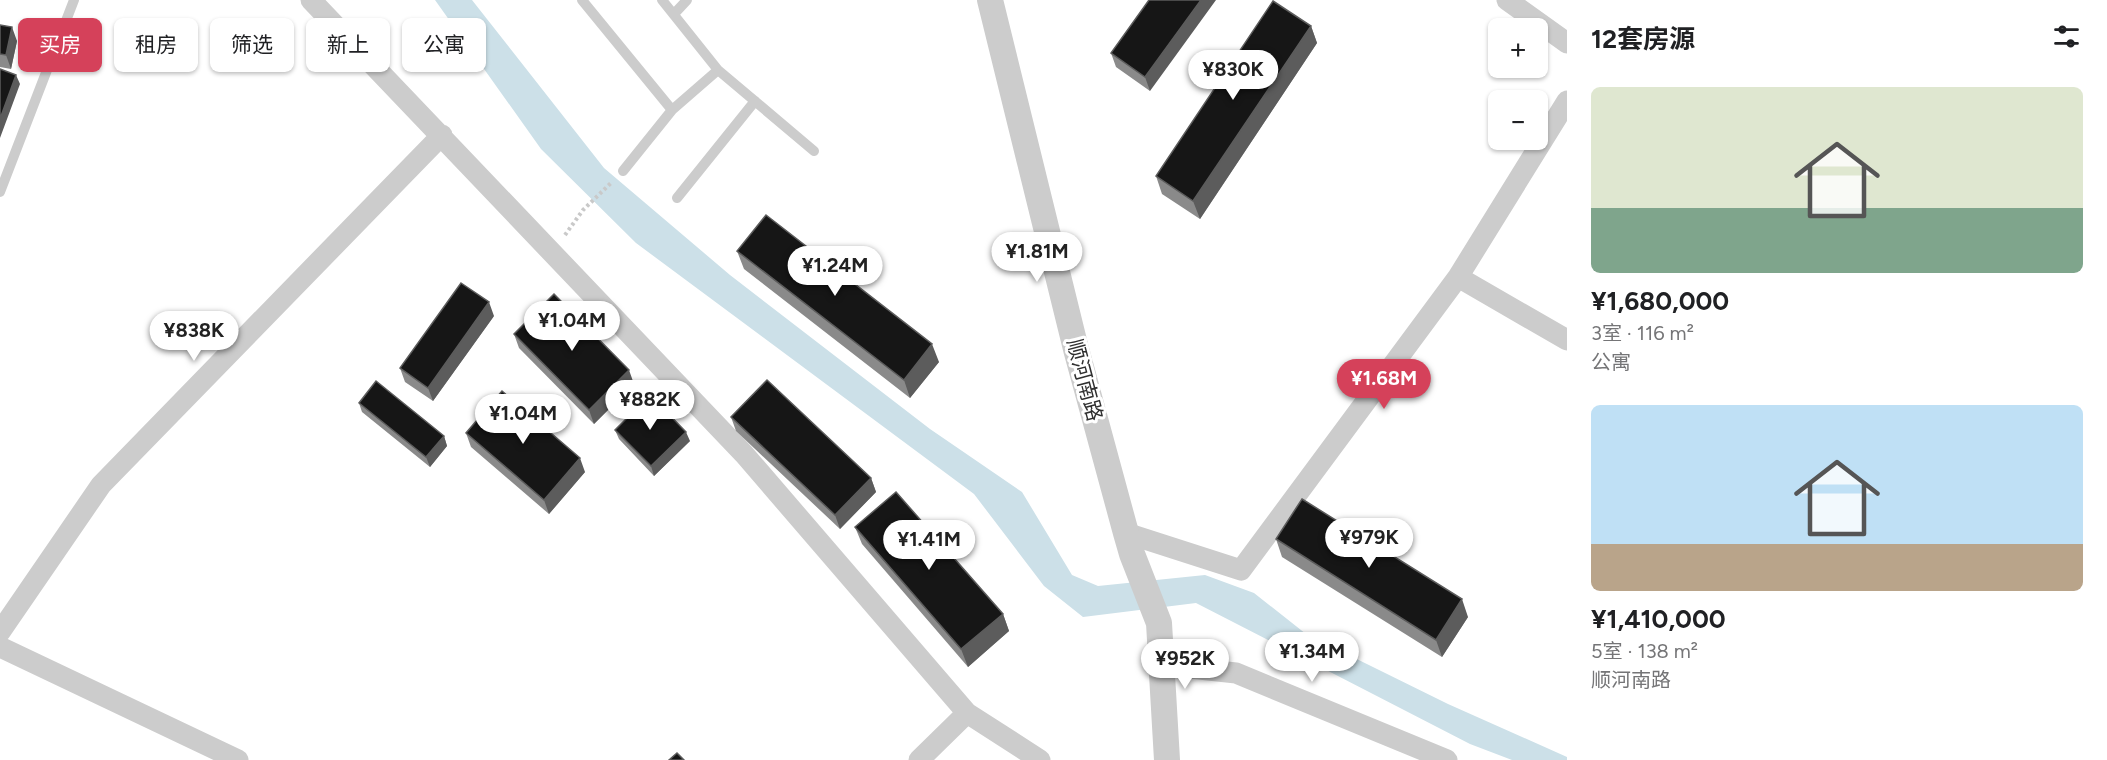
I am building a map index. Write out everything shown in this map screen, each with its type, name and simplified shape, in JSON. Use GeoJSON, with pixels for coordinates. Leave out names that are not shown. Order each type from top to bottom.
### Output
{"type":"FeatureCollection","features":[{"type":"Feature","properties":{"kind":"street"},"geometry":{"type":"LineString","coordinates":[[311,0],[744,454],[967,713],[1040,760]]}},
{"type":"Feature","properties":{"kind":"street","name":"顺河南路"},"geometry":{"type":"LineString","coordinates":[[990,0],[1076,349],[1129,543],[1159,623],[1167,760]]}},
{"type":"Feature","properties":{"kind":"street"},"geometry":{"type":"LineString","coordinates":[[1507,0],[1567,43]]}},
{"type":"Feature","properties":{"kind":"street"},"geometry":{"type":"LineString","coordinates":[[1129,543],[1241,570],[1458,277],[1567,101]]}},
{"type":"Feature","properties":{"kind":"street"},"geometry":{"type":"LineString","coordinates":[[0,632],[101,485],[442,135]]}},
{"type":"Feature","properties":{"kind":"street"},"geometry":{"type":"LineString","coordinates":[[1458,277],[1567,340]]}},
{"type":"Feature","properties":{"kind":"street"},"geometry":{"type":"LineString","coordinates":[[0,647],[238,760]]}},
{"type":"Feature","properties":{"kind":"street"},"geometry":{"type":"LineString","coordinates":[[1162,665],[1236,673],[1447,760]]}},
{"type":"Feature","properties":{"kind":"street"},"geometry":{"type":"LineString","coordinates":[[919,760],[967,713]]}},
{"type":"Feature","properties":{"kind":"lane"},"geometry":{"type":"LineString","coordinates":[[0,192],[74,0]]}},
{"type":"Feature","properties":{"kind":"lane"},"geometry":{"type":"LineString","coordinates":[[582,0],[672,110]]}},
{"type":"Feature","properties":{"kind":"lane"},"geometry":{"type":"LineString","coordinates":[[662,0],[718,70],[814,151]]}},
{"type":"Feature","properties":{"kind":"lane"},"geometry":{"type":"LineString","coordinates":[[674,14],[687,0]]}},
{"type":"Feature","properties":{"kind":"lane"},"geometry":{"type":"LineString","coordinates":[[623,171],[672,110],[718,70]]}},
{"type":"Feature","properties":{"kind":"lane"},"geometry":{"type":"LineString","coordinates":[[677,198],[754,101]]}},
{"type":"Feature","properties":{"kind":"path"},"geometry":{"type":"LineString","coordinates":[[553,252],[583,210],[623,171]]}},
{"type":"Feature","properties":{"kind":"shaded area"},"geometry":{"type":"Polygon","coordinates":[[[435,0],[472,0],[604,168],[730,275],[930,429],[1022,492],[1072,575],[1098,586],[1205,575],[1254,593],[1306,634],[1448,704],[1567,757],[1567,760],[1512,760],[1470,744],[1196,603],[1083,617],[1044,586],[974,494],[636,243],[541,149],[486,72],[486,18],[448,18],[435,0]]]}},
{"type":"Feature","properties":{"kind":"building"},"geometry":{"type":"Polygon","coordinates":[[[1149,0],[1201,0],[1145,77],[1111,53],[1149,0]]]}},
{"type":"Feature","properties":{"kind":"building"},"geometry":{"type":"Polygon","coordinates":[[[1273,1],[1311,26],[1193,201],[1156,176],[1273,1]]]}},
{"type":"Feature","properties":{"kind":"building"},"geometry":{"type":"Polygon","coordinates":[[[0,25],[12,27],[6,55],[0,54],[0,25]]]}},
{"type":"Feature","properties":{"kind":"building"},"geometry":{"type":"Polygon","coordinates":[[[0,69],[16,75],[0,119],[0,69]]]}},
{"type":"Feature","properties":{"kind":"building"},"geometry":{"type":"Polygon","coordinates":[[[766,215],[932,344],[904,380],[737,251],[766,215]]]}},
{"type":"Feature","properties":{"kind":"building"},"geometry":{"type":"Polygon","coordinates":[[[461,283],[489,302],[428,388],[400,368],[461,283]]]}},
{"type":"Feature","properties":{"kind":"building"},"geometry":{"type":"Polygon","coordinates":[[[554,294],[629,370],[589,410],[514,334],[554,294]]]}},
{"type":"Feature","properties":{"kind":"building"},"geometry":{"type":"Polygon","coordinates":[[[767,380],[871,478],[835,515],[731,417],[767,380]]]}},
{"type":"Feature","properties":{"kind":"building"},"geometry":{"type":"Polygon","coordinates":[[[376,381],[444,436],[426,457],[359,403],[376,381]]]}},
{"type":"Feature","properties":{"kind":"building"},"geometry":{"type":"Polygon","coordinates":[[[502,391],[580,458],[544,500],[466,433],[502,391]]]}},
{"type":"Feature","properties":{"kind":"building"},"geometry":{"type":"Polygon","coordinates":[[[650,395],[686,432],[651,466],[615,430],[650,395]]]}},
{"type":"Feature","properties":{"kind":"building"},"geometry":{"type":"Polygon","coordinates":[[[896,492],[1003,614],[961,649],[855,527],[896,492]]]}},
{"type":"Feature","properties":{"kind":"building"},"geometry":{"type":"Polygon","coordinates":[[[1302,499],[1462,599],[1436,640],[1276,539],[1302,499]]]}},
{"type":"Feature","properties":{"kind":"building"},"geometry":{"type":"Polygon","coordinates":[[[677,753],[684,760],[669,760],[677,753]]]}}]}
